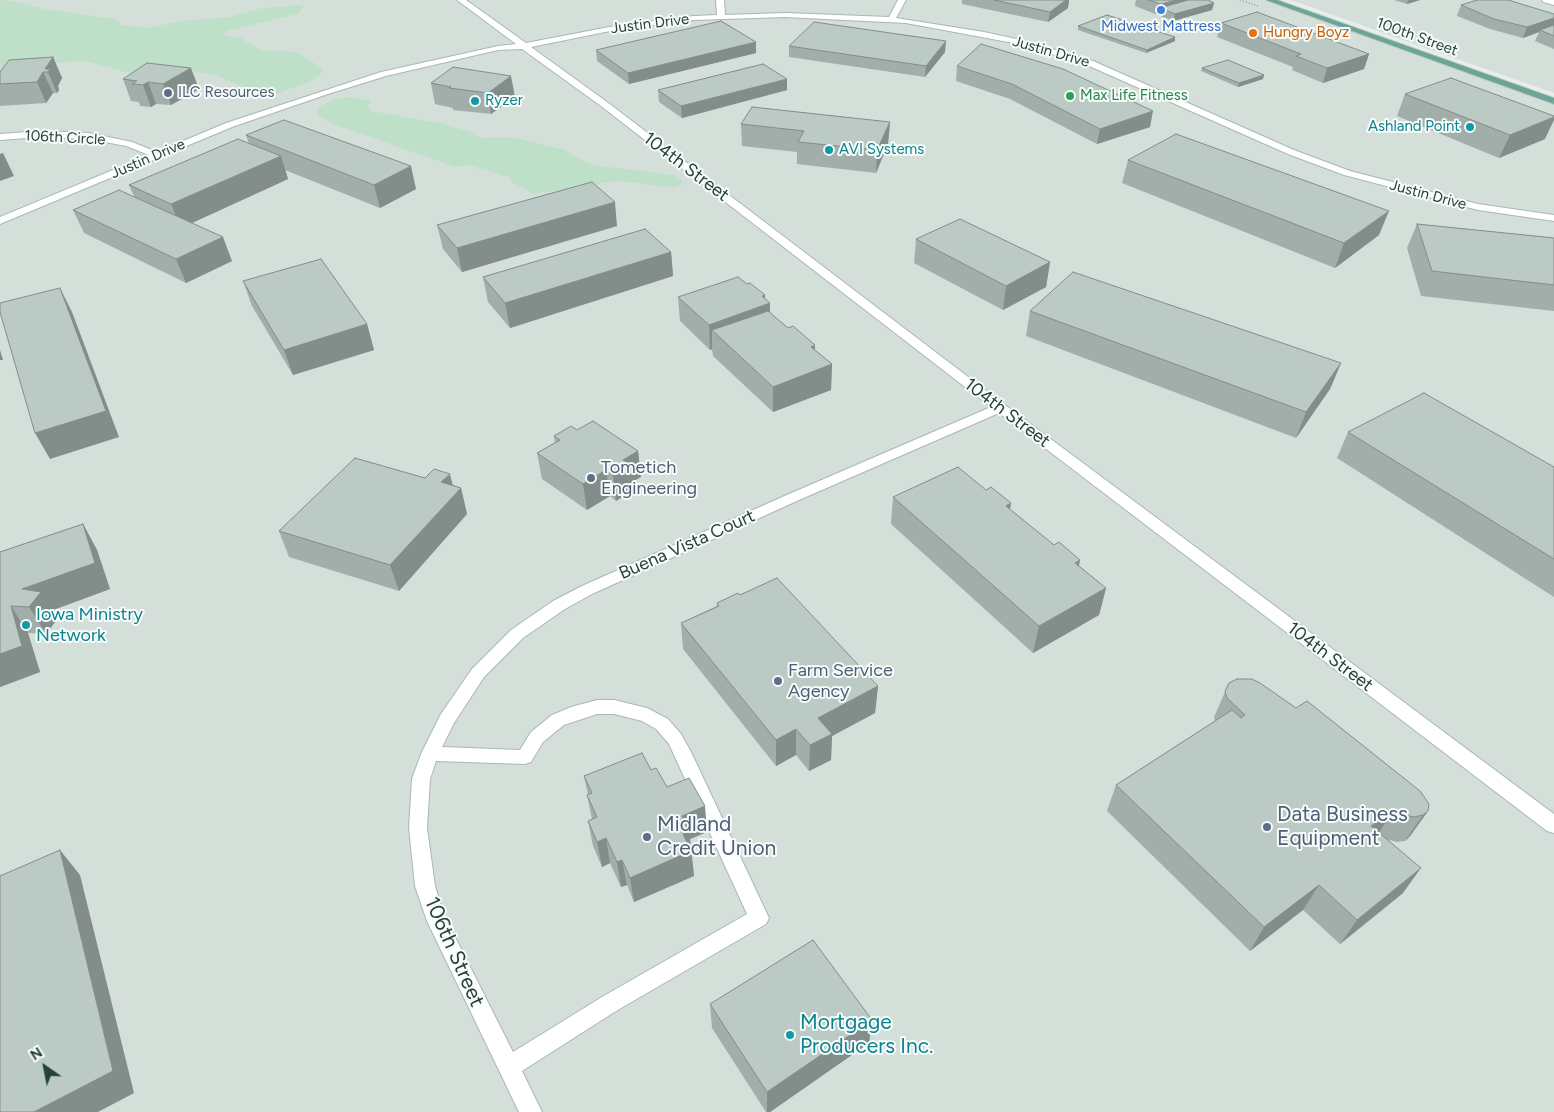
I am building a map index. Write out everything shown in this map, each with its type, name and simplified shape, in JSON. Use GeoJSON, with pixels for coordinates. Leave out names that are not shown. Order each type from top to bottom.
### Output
{"type":"FeatureCollection","features":[{"type":"Feature","properties":{"kind":"main road","name":"100th Street"},"geometry":{"type":"LineString","coordinates":[[1270,0],[1554,101]]}},
{"type":"Feature","properties":{"kind":"main road","name":"100th Street"},"geometry":{"type":"LineString","coordinates":[[1291,0],[1554,93]]}},
{"type":"Feature","properties":{"kind":"street","name":"104th Street"},"geometry":{"type":"LineString","coordinates":[[461,0],[650,139],[1000,408],[1554,825]]}},
{"type":"Feature","properties":{"kind":"street"},"geometry":{"type":"LineString","coordinates":[[720,0],[721,17]]}},
{"type":"Feature","properties":{"kind":"street"},"geometry":{"type":"LineString","coordinates":[[891,20],[902,0]]}},
{"type":"Feature","properties":{"kind":"street"},"geometry":{"type":"LineString","coordinates":[[1546,0],[1554,3]]}},
{"type":"Feature","properties":{"kind":"street","name":"Justin Drive"},"geometry":{"type":"LineString","coordinates":[[0,220],[230,126],[298,101],[384,74],[497,48],[524,46],[620,27],[721,17],[814,15],[891,20],[984,34],[1056,52],[1123,76],[1292,152],[1347,173],[1478,207],[1554,218]]}},
{"type":"Feature","properties":{"kind":"street","name":"Justin Drive"},"geometry":{"type":"LineString","coordinates":[[507,57],[524,46]]}},
{"type":"Feature","properties":{"kind":"street","name":"Justin Drive"},"geometry":{"type":"LineString","coordinates":[[298,101],[373,87]]}},
{"type":"Feature","properties":{"kind":"street","name":"106th Circle"},"geometry":{"type":"LineString","coordinates":[[0,137],[41,134],[90,136],[129,144],[157,155]]}},
{"type":"Feature","properties":{"kind":"street","name":"Buena Vista Court"},"geometry":{"type":"LineString","coordinates":[[430,754],[447,719],[478,673],[517,634],[559,605],[595,586],[785,501],[1000,408]]}},
{"type":"Feature","properties":{"kind":"street"},"geometry":{"type":"LineString","coordinates":[[430,754],[525,757],[537,738],[558,720],[577,712],[614,707],[647,715],[662,724],[675,739],[759,918],[609,1004],[508,1066]]}},
{"type":"Feature","properties":{"kind":"street","name":"106th Street"},"geometry":{"type":"LineString","coordinates":[[430,754],[421,779],[418,828],[425,886],[434,915],[531,1112]]}},
{"type":"Feature","properties":{"kind":"shaded area"},"geometry":{"type":"Polygon","coordinates":[[[0,0],[1270,0],[1554,101],[1554,1112],[0,1112],[0,0]]]}},
{"type":"Feature","properties":{"kind":"shaded area"},"geometry":{"type":"Polygon","coordinates":[[[1291,0],[1554,0],[1554,93],[1420,46],[1291,0]]]}},
{"type":"Feature","properties":{"kind":"green space"},"geometry":{"type":"Polygon","coordinates":[[[0,0],[19,2],[45,9],[116,19],[121,25],[147,28],[182,21],[230,17],[262,8],[303,5],[301,11],[297,14],[227,31],[223,35],[241,38],[260,50],[297,52],[322,68],[322,73],[311,81],[279,93],[269,94],[249,89],[213,74],[187,71],[136,75],[86,61],[46,63],[0,71],[0,0]]]}},
{"type":"Feature","properties":{"kind":"green space"},"geometry":{"type":"Polygon","coordinates":[[[352,97],[371,101],[368,105],[371,111],[440,123],[471,132],[480,138],[513,137],[565,150],[593,165],[674,175],[682,180],[682,185],[673,188],[619,181],[533,194],[513,183],[509,177],[468,165],[455,167],[336,125],[318,116],[318,107],[336,99],[352,97]]]}},
{"type":"Feature","properties":{"kind":"building"},"geometry":{"type":"Polygon","coordinates":[[[994,0],[1066,0],[1050,12],[994,0]]]}},
{"type":"Feature","properties":{"kind":"building"},"geometry":{"type":"Polygon","coordinates":[[[1149,0],[1177,0],[1161,4],[1149,0]]]}},
{"type":"Feature","properties":{"kind":"building"},"geometry":{"type":"Polygon","coordinates":[[[1188,0],[1208,0],[1214,3],[1175,14],[1160,8],[1188,0]]]}},
{"type":"Feature","properties":{"kind":"building"},"geometry":{"type":"Polygon","coordinates":[[[1477,0],[1508,0],[1554,14],[1554,18],[1527,27],[1494,19],[1461,5],[1477,0]]]}},
{"type":"Feature","properties":{"kind":"building"},"geometry":{"type":"Polygon","coordinates":[[[1257,12],[1369,54],[1327,68],[1296,56],[1301,54],[1221,23],[1257,12]]]}},
{"type":"Feature","properties":{"kind":"building"},"geometry":{"type":"Polygon","coordinates":[[[1107,15],[1175,37],[1147,50],[1078,26],[1107,15]]]}},
{"type":"Feature","properties":{"kind":"building"},"geometry":{"type":"Polygon","coordinates":[[[721,21],[756,42],[628,73],[596,50],[721,21]]]}},
{"type":"Feature","properties":{"kind":"building"},"geometry":{"type":"Polygon","coordinates":[[[814,22],[946,41],[926,66],[789,46],[814,22]]]}},
{"type":"Feature","properties":{"kind":"building"},"geometry":{"type":"Polygon","coordinates":[[[1554,25],[1554,36],[1540,30],[1554,25]]]}},
{"type":"Feature","properties":{"kind":"building"},"geometry":{"type":"Polygon","coordinates":[[[981,44],[1063,69],[1153,111],[1100,129],[1012,84],[957,66],[981,44]]]}},
{"type":"Feature","properties":{"kind":"building"},"geometry":{"type":"Polygon","coordinates":[[[53,57],[45,69],[50,69],[48,72],[43,72],[37,82],[0,84],[0,72],[9,60],[53,57]]]}},
{"type":"Feature","properties":{"kind":"building"},"geometry":{"type":"Polygon","coordinates":[[[1228,60],[1264,75],[1239,83],[1202,68],[1228,60]]]}},
{"type":"Feature","properties":{"kind":"building"},"geometry":{"type":"Polygon","coordinates":[[[147,63],[191,68],[163,84],[148,82],[143,85],[132,84],[137,81],[123,79],[147,63]]]}},
{"type":"Feature","properties":{"kind":"building"},"geometry":{"type":"Polygon","coordinates":[[[763,64],[787,79],[681,106],[658,90],[763,64]]]}},
{"type":"Feature","properties":{"kind":"building"},"geometry":{"type":"Polygon","coordinates":[[[453,67],[511,76],[488,93],[449,88],[451,87],[431,83],[453,67]]]}},
{"type":"Feature","properties":{"kind":"building"},"geometry":{"type":"Polygon","coordinates":[[[1451,78],[1554,117],[1510,135],[1405,94],[1451,78]]]}},
{"type":"Feature","properties":{"kind":"building"},"geometry":{"type":"Polygon","coordinates":[[[752,107],[890,122],[877,150],[798,142],[804,131],[741,124],[752,107]]]}},
{"type":"Feature","properties":{"kind":"building"},"geometry":{"type":"Polygon","coordinates":[[[284,120],[411,166],[374,185],[246,135],[284,120]]]}},
{"type":"Feature","properties":{"kind":"building"},"geometry":{"type":"Polygon","coordinates":[[[1176,134],[1389,211],[1344,243],[1128,160],[1176,134]]]}},
{"type":"Feature","properties":{"kind":"building"},"geometry":{"type":"Polygon","coordinates":[[[238,139],[281,156],[171,204],[129,185],[238,139]]]}},
{"type":"Feature","properties":{"kind":"building"},"geometry":{"type":"Polygon","coordinates":[[[592,182],[615,202],[457,248],[437,225],[592,182]]]}},
{"type":"Feature","properties":{"kind":"building"},"geometry":{"type":"Polygon","coordinates":[[[119,190],[223,237],[176,259],[73,210],[119,190]]]}},
{"type":"Feature","properties":{"kind":"building"},"geometry":{"type":"Polygon","coordinates":[[[960,219],[1050,262],[1006,286],[916,239],[960,219]]]}},
{"type":"Feature","properties":{"kind":"building"},"geometry":{"type":"Polygon","coordinates":[[[1417,224],[1554,238],[1554,285],[1432,271],[1417,224]]]}},
{"type":"Feature","properties":{"kind":"building"},"geometry":{"type":"Polygon","coordinates":[[[645,229],[671,252],[505,303],[483,277],[645,229]]]}},
{"type":"Feature","properties":{"kind":"building"},"geometry":{"type":"Polygon","coordinates":[[[321,259],[367,324],[284,350],[243,281],[321,259]]]}},
{"type":"Feature","properties":{"kind":"building"},"geometry":{"type":"Polygon","coordinates":[[[1073,272],[1341,363],[1306,412],[1030,311],[1073,272]]]}},
{"type":"Feature","properties":{"kind":"building"},"geometry":{"type":"Polygon","coordinates":[[[738,277],[747,284],[750,283],[765,295],[762,296],[770,303],[709,325],[678,297],[738,277]]]}},
{"type":"Feature","properties":{"kind":"building"},"geometry":{"type":"Polygon","coordinates":[[[60,288],[106,411],[35,433],[0,312],[0,303],[60,288]]]}},
{"type":"Feature","properties":{"kind":"building"},"geometry":{"type":"Polygon","coordinates":[[[768,311],[788,328],[793,326],[815,345],[811,347],[832,364],[773,387],[712,330],[768,311]]]}},
{"type":"Feature","properties":{"kind":"building"},"geometry":{"type":"Polygon","coordinates":[[[1424,393],[1554,467],[1554,559],[1348,432],[1424,393]]]}},
{"type":"Feature","properties":{"kind":"building"},"geometry":{"type":"Polygon","coordinates":[[[593,421],[638,451],[623,460],[630,464],[613,475],[606,470],[583,484],[537,453],[560,440],[554,436],[571,426],[577,430],[593,421]]]}},
{"type":"Feature","properties":{"kind":"building"},"geometry":{"type":"Polygon","coordinates":[[[355,458],[425,478],[434,469],[450,474],[441,482],[461,488],[390,565],[279,531],[355,458]]]}},
{"type":"Feature","properties":{"kind":"building"},"geometry":{"type":"Polygon","coordinates":[[[958,467],[986,490],[991,487],[1011,503],[1006,506],[1054,545],[1059,542],[1080,560],[1075,563],[1106,588],[1039,626],[893,497],[958,467]]]}},
{"type":"Feature","properties":{"kind":"building"},"geometry":{"type":"Polygon","coordinates":[[[83,524],[95,563],[22,589],[41,592],[29,607],[11,606],[22,646],[0,654],[0,552],[83,524]]]}},
{"type":"Feature","properties":{"kind":"building","name":"Farm Service Agency"},"geometry":{"type":"Polygon","coordinates":[[[777,578],[878,686],[818,718],[832,734],[810,745],[796,729],[776,740],[681,623],[719,606],[717,603],[738,593],[740,595],[777,578]]]}},
{"type":"Feature","properties":{"kind":"building","name":"Data Business Equipment"},"geometry":{"type":"Polygon","coordinates":[[[1237,679],[1252,679],[1296,708],[1307,701],[1420,791],[1429,804],[1428,811],[1423,815],[1414,817],[1395,809],[1371,826],[1421,868],[1357,920],[1319,885],[1264,927],[1116,785],[1232,710],[1241,718],[1245,715],[1227,698],[1225,691],[1229,683],[1237,679]]]}},
{"type":"Feature","properties":{"kind":"building","name":"Midland Credit Union"},"geometry":{"type":"Polygon","coordinates":[[[642,753],[651,770],[656,768],[667,787],[689,778],[705,806],[682,816],[689,832],[683,834],[691,851],[630,878],[622,860],[617,862],[606,838],[597,842],[588,821],[597,817],[587,795],[592,793],[584,776],[642,753]]]}},
{"type":"Feature","properties":{"kind":"building"},"geometry":{"type":"Polygon","coordinates":[[[60,850],[113,1071],[34,1112],[0,1112],[0,876],[60,850]]]}},
{"type":"Feature","properties":{"kind":"building","name":"Mortgage Producers Inc."},"geometry":{"type":"Polygon","coordinates":[[[813,940],[872,1020],[767,1092],[710,1004],[813,940]]]}},
{"type":"Feature","properties":{"kind":"place","name":"Midwest Mattress"},"geometry":{"type":"Point","coordinates":[1161,10]}},
{"type":"Feature","properties":{"kind":"place","name":"Hungry Boyz"},"geometry":{"type":"Point","coordinates":[1253,33]}},
{"type":"Feature","properties":{"kind":"place","name":"ILC Resources"},"geometry":{"type":"Point","coordinates":[168,93]}},
{"type":"Feature","properties":{"kind":"place","name":"Max Life Fitness"},"geometry":{"type":"Point","coordinates":[1070,96]}},
{"type":"Feature","properties":{"kind":"place","name":"Ryzer"},"geometry":{"type":"Point","coordinates":[475,101]}},
{"type":"Feature","properties":{"kind":"place","name":"Ashland Point"},"geometry":{"type":"Point","coordinates":[1470,127]}},
{"type":"Feature","properties":{"kind":"place","name":"AVI Systems"},"geometry":{"type":"Point","coordinates":[829,150]}},
{"type":"Feature","properties":{"kind":"place","name":"Tometich Engineering"},"geometry":{"type":"Point","coordinates":[591,478]}},
{"type":"Feature","properties":{"kind":"place","name":"Iowa Ministry Network"},"geometry":{"type":"Point","coordinates":[26,625]}},
{"type":"Feature","properties":{"kind":"place","name":"Farm Service Agency"},"geometry":{"type":"Point","coordinates":[778,681]}},
{"type":"Feature","properties":{"kind":"place","name":"Data Business Equipment"},"geometry":{"type":"Point","coordinates":[1267,827]}},
{"type":"Feature","properties":{"kind":"place","name":"Midland Credit Union"},"geometry":{"type":"Point","coordinates":[647,837]}},
{"type":"Feature","properties":{"kind":"place","name":"Mortgage Producers Inc."},"geometry":{"type":"Point","coordinates":[790,1035]}}]}
